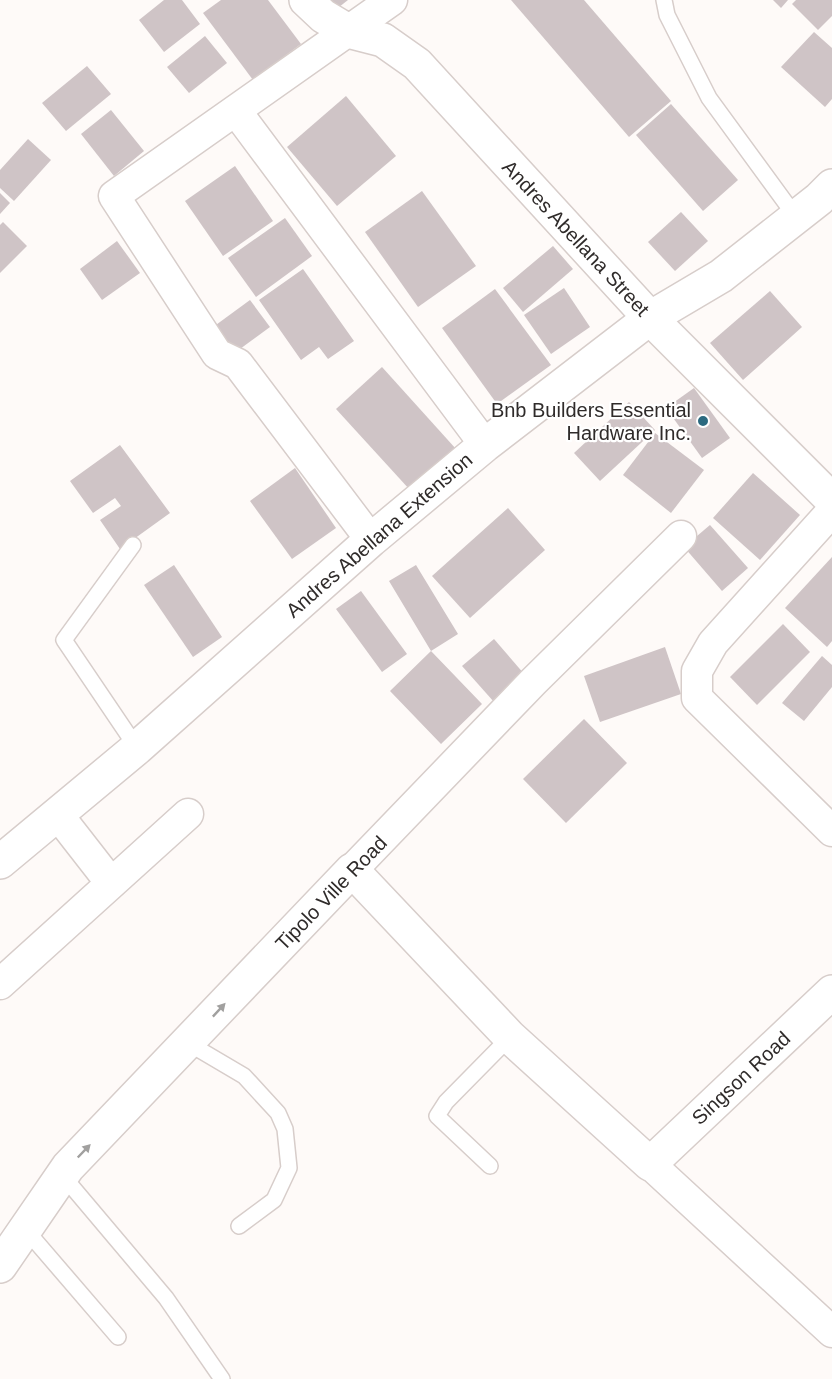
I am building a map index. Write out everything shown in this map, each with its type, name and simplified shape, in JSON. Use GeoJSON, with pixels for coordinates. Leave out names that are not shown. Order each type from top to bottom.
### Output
{"type":"FeatureCollection","features":[{"type":"Feature","properties":{"kind":"street","name":"Andres Abellana Street"},"geometry":{"type":"LineString","coordinates":[[306,0],[323,16],[348,31],[383,40],[417,63],[650,318],[832,500]]}},
{"type":"Feature","properties":{"kind":"street"},"geometry":{"type":"LineString","coordinates":[[371,540],[238,364],[217,354],[114,196],[392,0]]}},
{"type":"Feature","properties":{"kind":"street"},"geometry":{"type":"LineString","coordinates":[[236,111],[485,445]]}},
{"type":"Feature","properties":{"kind":"street","name":"Andres Abellana Extension"},"geometry":{"type":"LineString","coordinates":[[0,862],[137,748],[371,540],[485,445],[650,318],[721,276],[832,186]]}},
{"type":"Feature","properties":{"kind":"street"},"geometry":{"type":"LineString","coordinates":[[832,511],[713,644],[697,671],[697,698],[832,831]]}},
{"type":"Feature","properties":{"kind":"street","name":"Tipolo Ville Road"},"geometry":{"type":"LineString","coordinates":[[0,1266],[68,1167],[533,682],[681,536]]}},
{"type":"Feature","properties":{"kind":"street"},"geometry":{"type":"LineString","coordinates":[[0,984],[188,814]]}},
{"type":"Feature","properties":{"kind":"street"},"geometry":{"type":"LineString","coordinates":[[58,815],[111,884]]}},
{"type":"Feature","properties":{"kind":"street"},"geometry":{"type":"LineString","coordinates":[[352,870],[510,1037],[832,1332]]}},
{"type":"Feature","properties":{"kind":"street","name":"Singson Road"},"geometry":{"type":"LineString","coordinates":[[650,1164],[832,992]]}},
{"type":"Feature","properties":{"kind":"lane"},"geometry":{"type":"LineString","coordinates":[[664,0],[667,15],[709,98],[796,217]]}},
{"type":"Feature","properties":{"kind":"lane"},"geometry":{"type":"LineString","coordinates":[[133,545],[64,640],[137,748]]}},
{"type":"Feature","properties":{"kind":"lane"},"geometry":{"type":"LineString","coordinates":[[490,1166],[437,1116],[446,1102],[510,1037]]}},
{"type":"Feature","properties":{"kind":"lane"},"geometry":{"type":"LineString","coordinates":[[188,1043],[244,1076],[278,1113],[285,1129],[289,1168],[274,1200],[239,1226]]}},
{"type":"Feature","properties":{"kind":"lane"},"geometry":{"type":"LineString","coordinates":[[63,1176],[166,1298],[222,1379]]}},
{"type":"Feature","properties":{"kind":"lane"},"geometry":{"type":"LineString","coordinates":[[26,1230],[118,1338]]}},
{"type":"Feature","properties":{"kind":"building"},"geometry":{"type":"Polygon","coordinates":[[[164,0],[182,0],[200,24],[164,52],[139,20],[164,0]]]}},
{"type":"Feature","properties":{"kind":"building"},"geometry":{"type":"Polygon","coordinates":[[[221,0],[268,0],[301,44],[253,80],[203,13],[221,0]]]}},
{"type":"Feature","properties":{"kind":"building"},"geometry":{"type":"Polygon","coordinates":[[[326,0],[348,0],[334,11],[326,0]]]}},
{"type":"Feature","properties":{"kind":"building"},"geometry":{"type":"Polygon","coordinates":[[[511,0],[584,0],[671,101],[629,137],[511,0]]]}},
{"type":"Feature","properties":{"kind":"building"},"geometry":{"type":"Polygon","coordinates":[[[773,0],[788,0],[781,8],[773,0]]]}},
{"type":"Feature","properties":{"kind":"building"},"geometry":{"type":"Polygon","coordinates":[[[796,0],[832,0],[832,16],[818,30],[792,4],[796,0]]]}},
{"type":"Feature","properties":{"kind":"building"},"geometry":{"type":"Polygon","coordinates":[[[814,32],[832,48],[832,99],[825,107],[781,67],[814,32]]]}},
{"type":"Feature","properties":{"kind":"building"},"geometry":{"type":"Polygon","coordinates":[[[205,36],[227,63],[189,93],[167,67],[205,36]]]}},
{"type":"Feature","properties":{"kind":"building"},"geometry":{"type":"Polygon","coordinates":[[[87,66],[111,94],[66,131],[42,103],[87,66]]]}},
{"type":"Feature","properties":{"kind":"building"},"geometry":{"type":"Polygon","coordinates":[[[346,96],[396,156],[337,206],[287,147],[346,96]]]}},
{"type":"Feature","properties":{"kind":"building"},"geometry":{"type":"Polygon","coordinates":[[[671,104],[738,180],[703,211],[636,135],[671,104]]]}},
{"type":"Feature","properties":{"kind":"building"},"geometry":{"type":"Polygon","coordinates":[[[111,110],[144,151],[114,176],[81,134],[111,110]]]}},
{"type":"Feature","properties":{"kind":"building"},"geometry":{"type":"Polygon","coordinates":[[[28,139],[51,160],[14,201],[0,188],[0,170],[28,139]]]}},
{"type":"Feature","properties":{"kind":"building"},"geometry":{"type":"Polygon","coordinates":[[[235,166],[273,221],[223,256],[185,201],[235,166]]]}},
{"type":"Feature","properties":{"kind":"building"},"geometry":{"type":"Polygon","coordinates":[[[422,191],[476,266],[418,307],[365,232],[422,191]]]}},
{"type":"Feature","properties":{"kind":"building"},"geometry":{"type":"Polygon","coordinates":[[[0,193],[10,203],[0,214],[0,193]]]}},
{"type":"Feature","properties":{"kind":"building"},"geometry":{"type":"Polygon","coordinates":[[[681,212],[708,241],[675,271],[648,242],[681,212]]]}},
{"type":"Feature","properties":{"kind":"building"},"geometry":{"type":"Polygon","coordinates":[[[285,218],[312,256],[256,297],[228,258],[285,218]]]}},
{"type":"Feature","properties":{"kind":"building"},"geometry":{"type":"Polygon","coordinates":[[[3,222],[27,246],[0,273],[0,225],[3,222]]]}},
{"type":"Feature","properties":{"kind":"building"},"geometry":{"type":"Polygon","coordinates":[[[117,241],[140,273],[102,300],[80,269],[117,241]]]}},
{"type":"Feature","properties":{"kind":"building"},"geometry":{"type":"Polygon","coordinates":[[[553,246],[573,269],[523,312],[503,288],[553,246]]]}},
{"type":"Feature","properties":{"kind":"building"},"geometry":{"type":"Polygon","coordinates":[[[303,269],[354,341],[328,359],[319,347],[301,360],[259,300],[303,269]]]}},
{"type":"Feature","properties":{"kind":"building"},"geometry":{"type":"Polygon","coordinates":[[[564,288],[590,327],[551,354],[524,315],[564,288]]]}},
{"type":"Feature","properties":{"kind":"building"},"geometry":{"type":"Polygon","coordinates":[[[495,289],[551,365],[497,404],[442,328],[495,289]]]}},
{"type":"Feature","properties":{"kind":"building"},"geometry":{"type":"Polygon","coordinates":[[[770,291],[802,327],[743,380],[710,343],[770,291]]]}},
{"type":"Feature","properties":{"kind":"building"},"geometry":{"type":"Polygon","coordinates":[[[250,300],[270,327],[229,357],[209,330],[250,300]]]}},
{"type":"Feature","properties":{"kind":"building"},"geometry":{"type":"Polygon","coordinates":[[[382,367],[456,449],[410,490],[336,409],[382,367]]]}},
{"type":"Feature","properties":{"kind":"building"},"geometry":{"type":"Polygon","coordinates":[[[694,388],[730,438],[702,458],[666,408],[694,388]]]}},
{"type":"Feature","properties":{"kind":"building"},"geometry":{"type":"Polygon","coordinates":[[[629,402],[655,430],[600,481],[574,453],[629,402]]]}},
{"type":"Feature","properties":{"kind":"building"},"geometry":{"type":"Polygon","coordinates":[[[655,433],[704,470],[671,513],[623,475],[655,433]]]}},
{"type":"Feature","properties":{"kind":"building"},"geometry":{"type":"Polygon","coordinates":[[[120,445],[170,513],[120,549],[100,520],[121,506],[115,498],[93,513],[70,481],[120,445]]]}},
{"type":"Feature","properties":{"kind":"building"},"geometry":{"type":"Polygon","coordinates":[[[295,468],[336,528],[292,559],[250,501],[295,468]]]}},
{"type":"Feature","properties":{"kind":"building"},"geometry":{"type":"Polygon","coordinates":[[[753,473],[800,515],[760,560],[713,518],[753,473]]]}},
{"type":"Feature","properties":{"kind":"building"},"geometry":{"type":"Polygon","coordinates":[[[508,508],[545,550],[470,618],[432,576],[508,508]]]}},
{"type":"Feature","properties":{"kind":"building"},"geometry":{"type":"Polygon","coordinates":[[[710,525],[748,568],[722,591],[684,547],[710,525]]]}},
{"type":"Feature","properties":{"kind":"building"},"geometry":{"type":"Polygon","coordinates":[[[832,557],[832,641],[827,647],[785,608],[832,557]]]}},
{"type":"Feature","properties":{"kind":"building"},"geometry":{"type":"Polygon","coordinates":[[[174,565],[222,637],[193,657],[144,585],[174,565]]]}},
{"type":"Feature","properties":{"kind":"building"},"geometry":{"type":"Polygon","coordinates":[[[416,565],[458,634],[431,651],[389,581],[416,565]]]}},
{"type":"Feature","properties":{"kind":"building"},"geometry":{"type":"Polygon","coordinates":[[[361,591],[407,654],[382,672],[336,609],[361,591]]]}},
{"type":"Feature","properties":{"kind":"building"},"geometry":{"type":"Polygon","coordinates":[[[783,624],[810,652],[757,705],[730,677],[783,624]]]}},
{"type":"Feature","properties":{"kind":"building"},"geometry":{"type":"Polygon","coordinates":[[[494,639],[525,675],[494,702],[462,666],[494,639]]]}},
{"type":"Feature","properties":{"kind":"building"},"geometry":{"type":"Polygon","coordinates":[[[665,647],[681,694],[600,722],[584,676],[665,647]]]}},
{"type":"Feature","properties":{"kind":"building"},"geometry":{"type":"Polygon","coordinates":[[[431,651],[482,704],[441,744],[390,691],[431,651]]]}},
{"type":"Feature","properties":{"kind":"building"},"geometry":{"type":"Polygon","coordinates":[[[822,656],[832,665],[832,687],[804,721],[782,703],[822,656]]]}},
{"type":"Feature","properties":{"kind":"building"},"geometry":{"type":"Polygon","coordinates":[[[584,719],[627,763],[566,823],[523,779],[584,719]]]}},
{"type":"Feature","properties":{"kind":"place","name":"Bnb Builders Essential Hardware Inc."},"geometry":{"type":"Point","coordinates":[703,421]}}]}
